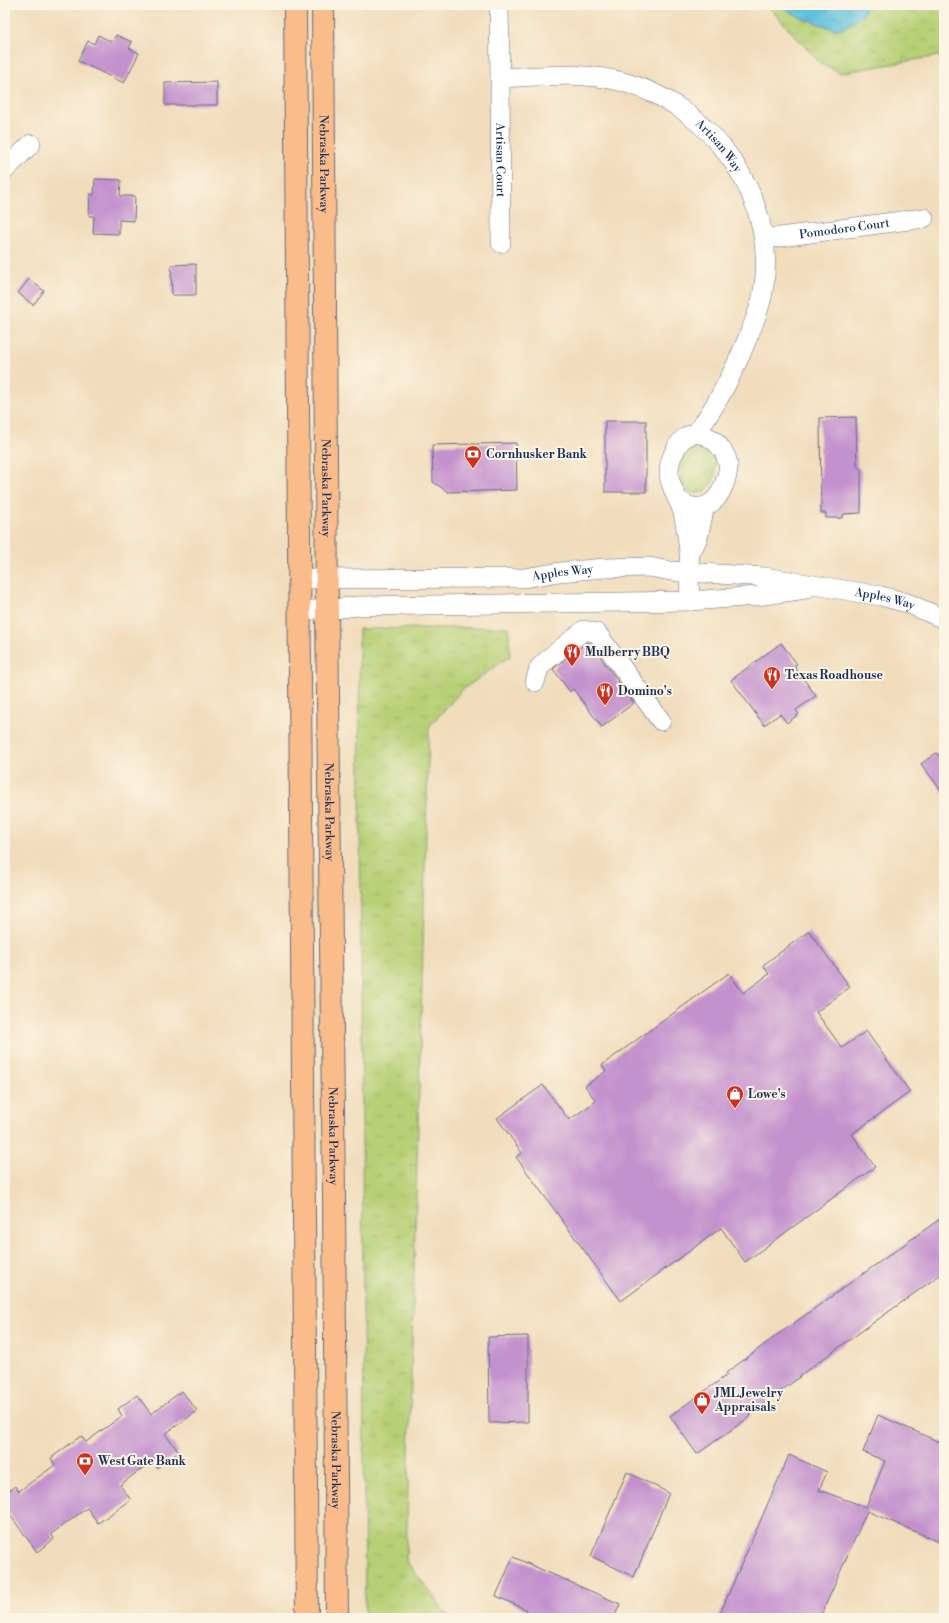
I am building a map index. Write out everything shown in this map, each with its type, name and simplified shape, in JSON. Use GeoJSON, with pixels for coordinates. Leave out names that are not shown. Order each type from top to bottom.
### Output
{"type":"FeatureCollection","features":[{"type":"Feature","properties":{"kind":"main road"},"geometry":{"type":"LineString","coordinates":[[295,5],[307,1618]]}},
{"type":"Feature","properties":{"kind":"main road","name":"Nebraska Parkway"},"geometry":{"type":"LineString","coordinates":[[323,5],[327,610],[337,1618]]}},
{"type":"Feature","properties":{"kind":"street"},"geometry":{"type":"LineString","coordinates":[[499,5],[500,78]]}},
{"type":"Feature","properties":{"kind":"street","name":"Artisan Way"},"geometry":{"type":"LineString","coordinates":[[500,78],[578,75],[606,78],[647,90],[667,100],[701,123],[731,156],[753,200],[765,239],[762,297],[753,325],[722,394],[711,414],[696,433]]}},
{"type":"Feature","properties":{"kind":"street","name":"Artisan Court"},"geometry":{"type":"LineString","coordinates":[[500,78],[501,243]]}},
{"type":"Feature","properties":{"kind":"street"},"geometry":{"type":"LineString","coordinates":[[5,170],[31,144]]}},
{"type":"Feature","properties":{"kind":"street","name":"Pomodoro Court"},"geometry":{"type":"LineString","coordinates":[[765,239],[924,218]]}},
{"type":"Feature","properties":{"kind":"street"},"geometry":{"type":"LineString","coordinates":[[680,501],[695,508],[705,506],[715,500],[722,491],[727,475],[728,464],[726,456],[717,443],[703,435],[696,433],[686,437],[678,444],[672,454],[669,473],[670,483],[680,501],[684,516],[690,554],[688,572],[691,601]]}},
{"type":"Feature","properties":{"kind":"street"},"geometry":{"type":"LineString","coordinates":[[690,554],[698,538],[705,506]]}},
{"type":"Feature","properties":{"kind":"street","name":"Apples Way"},"geometry":{"type":"LineString","coordinates":[[300,579],[524,578],[560,572],[604,568],[642,567],[688,572],[765,577],[881,596],[907,603],[944,619]]}},
{"type":"Feature","properties":{"kind":"street","name":"Apples Way"},"geometry":{"type":"LineString","coordinates":[[300,610],[327,610],[365,605],[691,601],[757,596],[824,587]]}},
{"type":"Feature","properties":{"kind":"street"},"geometry":{"type":"LineString","coordinates":[[535,682],[539,668],[584,630],[598,633],[661,720]]}},
{"type":"Feature","properties":{"kind":"green space"},"geometry":{"type":"Polygon","coordinates":[[[767,5],[944,5],[944,55],[840,73],[819,62],[767,5]]]}},
{"type":"Feature","properties":{"kind":"green space"},"geometry":{"type":"Polygon","coordinates":[[[700,446],[708,450],[714,457],[716,466],[715,476],[711,484],[705,491],[696,493],[685,490],[681,477],[681,463],[687,452],[692,448],[700,446]]]}},
{"type":"Feature","properties":{"kind":"green space"},"geometry":{"type":"Polygon","coordinates":[[[509,627],[510,656],[462,690],[429,727],[406,1561],[450,1618],[365,1618],[359,629],[509,627]]]}},
{"type":"Feature","properties":{"kind":"water"},"geometry":{"type":"Polygon","coordinates":[[[778,5],[866,5],[863,15],[844,28],[834,29],[804,19],[778,5]]]}},
{"type":"Feature","properties":{"kind":"building"},"geometry":{"type":"Polygon","coordinates":[[[98,35],[112,42],[116,35],[132,42],[129,48],[139,53],[124,83],[78,61],[88,41],[94,44],[98,35]]]}},
{"type":"Feature","properties":{"kind":"building"},"geometry":{"type":"Polygon","coordinates":[[[217,82],[217,105],[165,105],[165,83],[217,82]]]}},
{"type":"Feature","properties":{"kind":"building"},"geometry":{"type":"Polygon","coordinates":[[[95,179],[121,180],[120,196],[135,196],[134,221],[119,220],[119,234],[93,233],[94,216],[89,216],[90,194],[94,195],[95,179]]]}},
{"type":"Feature","properties":{"kind":"building"},"geometry":{"type":"Polygon","coordinates":[[[196,264],[196,295],[172,295],[171,265],[196,264]]]}},
{"type":"Feature","properties":{"kind":"building"},"geometry":{"type":"Polygon","coordinates":[[[29,279],[44,291],[33,305],[18,293],[29,279]]]}},
{"type":"Feature","properties":{"kind":"building"},"geometry":{"type":"Polygon","coordinates":[[[856,417],[857,466],[861,470],[861,513],[844,514],[842,518],[826,518],[826,513],[821,513],[820,418],[856,417]]]}},
{"type":"Feature","properties":{"kind":"building"},"geometry":{"type":"Polygon","coordinates":[[[605,421],[646,421],[646,492],[605,492],[605,421]]]}},
{"type":"Feature","properties":{"kind":"building"},"geometry":{"type":"Polygon","coordinates":[[[516,443],[517,490],[448,492],[433,482],[432,445],[516,443]]]}},
{"type":"Feature","properties":{"kind":"building"},"geometry":{"type":"Polygon","coordinates":[[[587,642],[590,643],[634,703],[602,727],[573,689],[570,692],[553,669],[587,642]]]}},
{"type":"Feature","properties":{"kind":"building"},"geometry":{"type":"Polygon","coordinates":[[[781,643],[797,664],[794,666],[816,696],[796,710],[799,714],[787,723],[780,714],[764,725],[731,680],[781,643]]]}},
{"type":"Feature","properties":{"kind":"building"},"geometry":{"type":"Polygon","coordinates":[[[936,753],[939,756],[944,753],[944,794],[921,764],[936,753]]]}},
{"type":"Feature","properties":{"kind":"building","name":"Lowe's"},"geometry":{"type":"Polygon","coordinates":[[[809,931],[850,987],[816,1012],[842,1048],[866,1031],[910,1092],[852,1134],[875,1167],[745,1262],[721,1228],[621,1301],[516,1157],[522,1153],[497,1118],[543,1085],[569,1120],[596,1101],[585,1086],[606,1071],[602,1065],[729,973],[743,993],[769,974],[763,965],[809,931]]]}},
{"type":"Feature","properties":{"kind":"building"},"geometry":{"type":"Polygon","coordinates":[[[944,1216],[944,1272],[799,1376],[800,1377],[749,1414],[751,1416],[697,1454],[670,1416],[727,1375],[726,1373],[776,1336],[944,1216]]]}},
{"type":"Feature","properties":{"kind":"building"},"geometry":{"type":"Polygon","coordinates":[[[528,1336],[528,1422],[489,1423],[488,1337],[528,1336]]]}},
{"type":"Feature","properties":{"kind":"building","name":"West Gate Bank"},"geometry":{"type":"Polygon","coordinates":[[[182,1391],[197,1411],[165,1434],[179,1452],[157,1468],[152,1461],[120,1485],[131,1500],[98,1523],[87,1508],[51,1534],[54,1539],[37,1552],[5,1508],[5,1494],[15,1486],[19,1491],[55,1465],[51,1458],[81,1436],[86,1442],[122,1416],[118,1409],[137,1395],[151,1414],[182,1391]]]}},
{"type":"Feature","properties":{"kind":"building"},"geometry":{"type":"Polygon","coordinates":[[[878,1415],[944,1444],[944,1544],[867,1511],[820,1618],[718,1618],[789,1455],[827,1472],[819,1490],[866,1507],[885,1461],[863,1452],[878,1415]]]}},
{"type":"Feature","properties":{"kind":"building"},"geometry":{"type":"Polygon","coordinates":[[[627,1472],[669,1493],[634,1577],[591,1556],[627,1472]]]}},
{"type":"Feature","properties":{"kind":"building"},"geometry":{"type":"Polygon","coordinates":[[[513,1557],[620,1604],[614,1618],[523,1618],[527,1610],[496,1596],[513,1557]]]}},
{"type":"Feature","properties":{"kind":"place","name":"Cornhusker Bank"},"geometry":{"type":"Point","coordinates":[473,469]}},
{"type":"Feature","properties":{"kind":"place","name":"Mulberry BBQ"},"geometry":{"type":"Point","coordinates":[572,667]}},
{"type":"Feature","properties":{"kind":"place","name":"Texas Roadhouse"},"geometry":{"type":"Point","coordinates":[772,690]}},
{"type":"Feature","properties":{"kind":"place","name":"Domino's"},"geometry":{"type":"Point","coordinates":[605,706]}},
{"type":"Feature","properties":{"kind":"place","name":"Lowe's"},"geometry":{"type":"Point","coordinates":[735,1109]}},
{"type":"Feature","properties":{"kind":"place","name":"JML Jewelry Appraisals"},"geometry":{"type":"Point","coordinates":[702,1415]}},
{"type":"Feature","properties":{"kind":"place","name":"West Gate Bank"},"geometry":{"type":"Point","coordinates":[85,1476]}}]}
